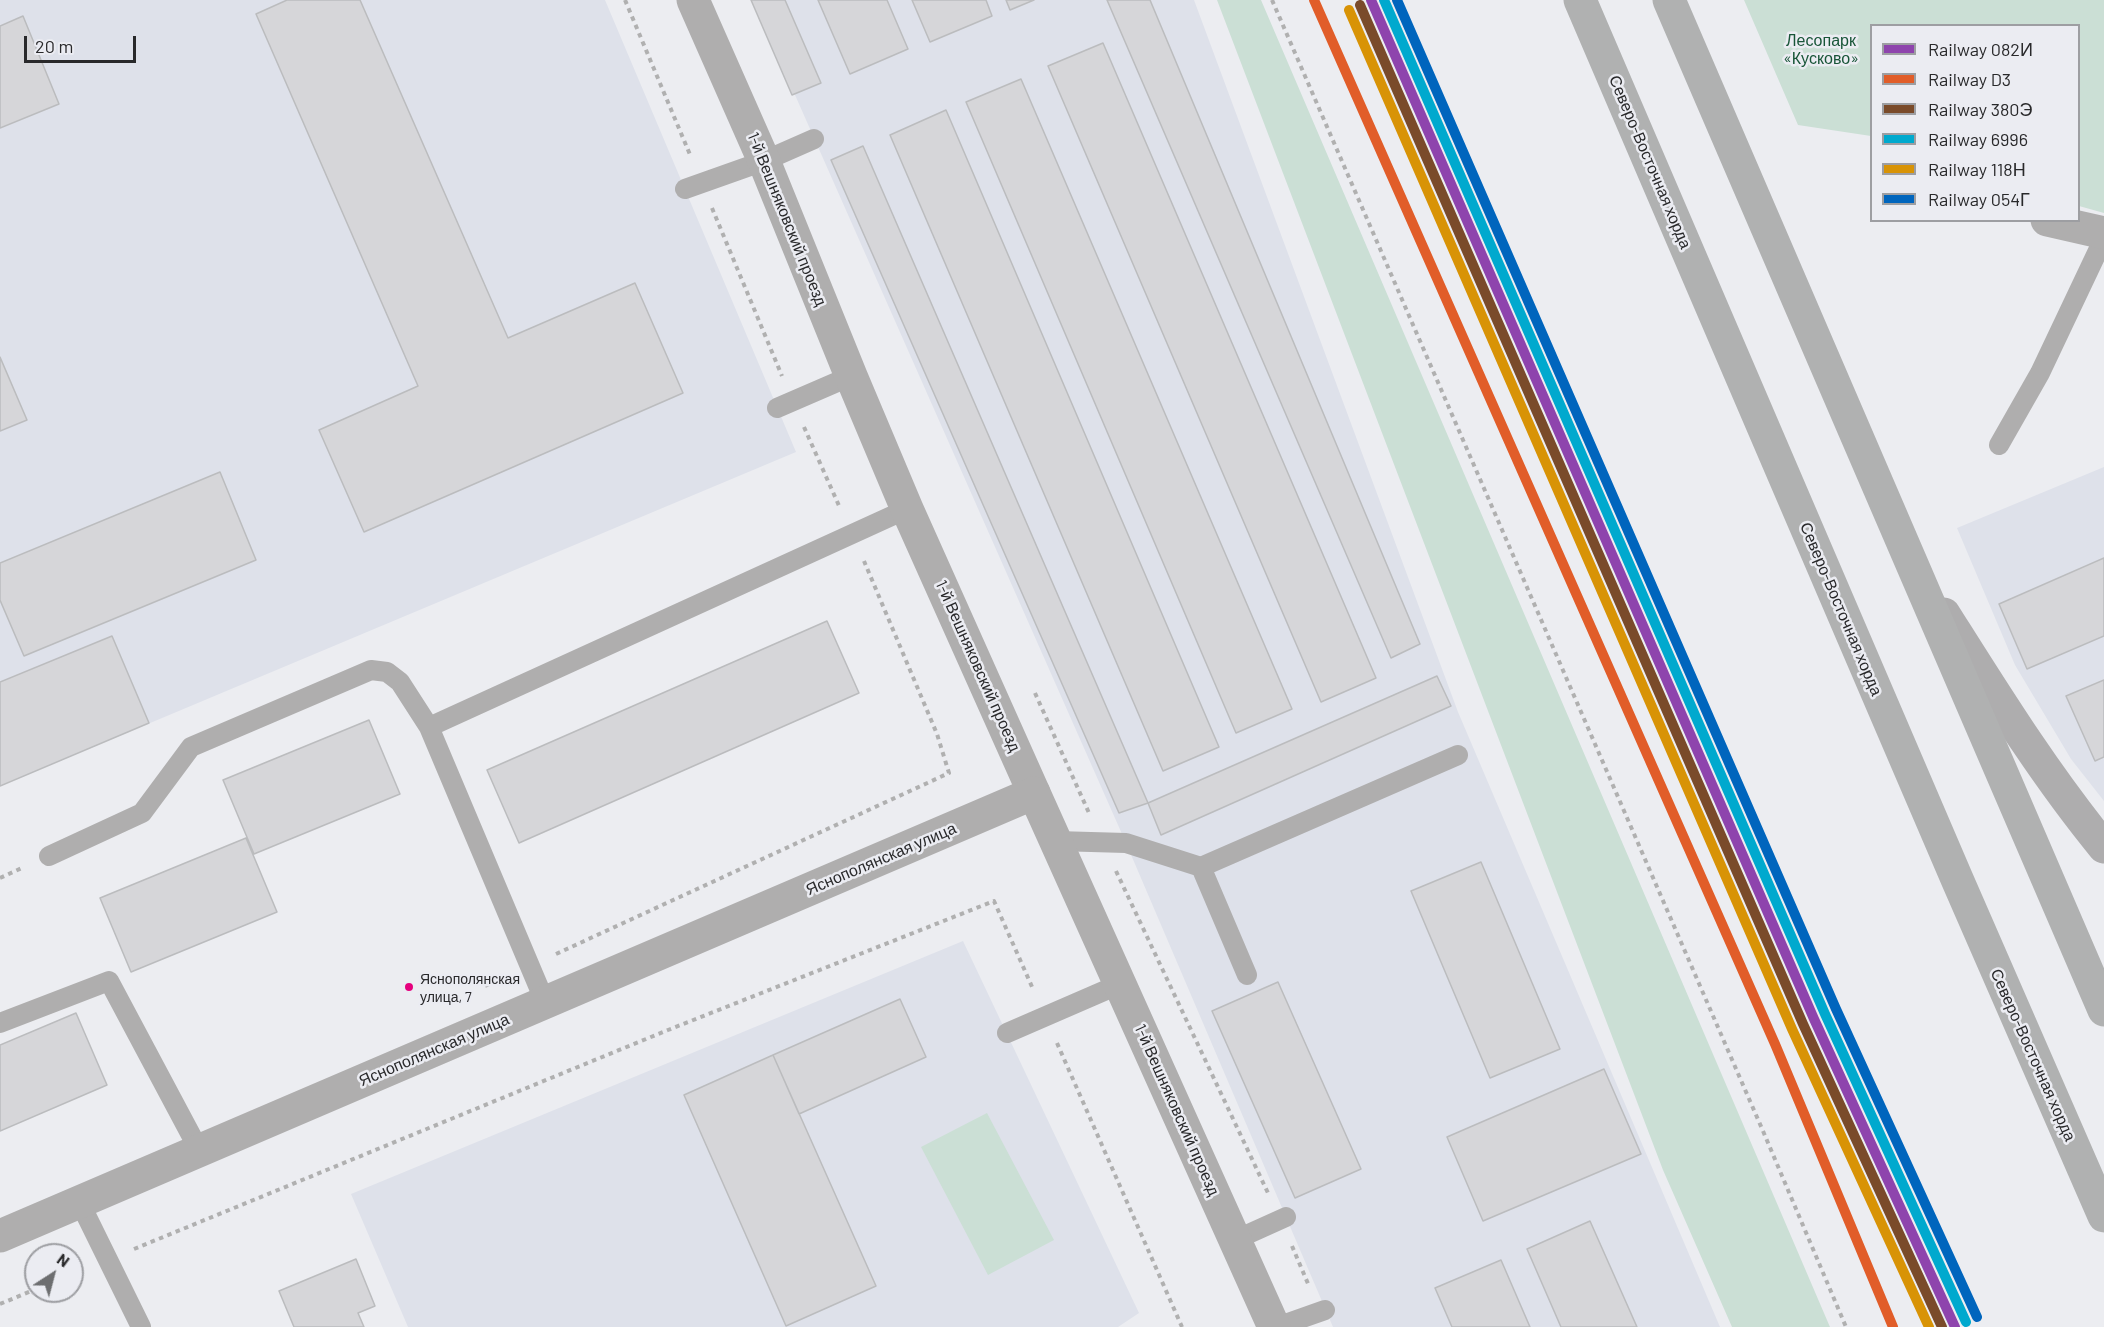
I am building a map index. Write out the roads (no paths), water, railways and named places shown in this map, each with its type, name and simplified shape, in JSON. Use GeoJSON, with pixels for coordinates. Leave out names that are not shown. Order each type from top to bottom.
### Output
{"type":"FeatureCollection","features":[{"type":"Feature","properties":{"kind":"main road","name":"Северо-Восточная хорда"},"geometry":{"type":"LineString","coordinates":[[1580,0],[2104,1216]]}},
{"type":"Feature","properties":{"kind":"main road"},"geometry":{"type":"LineString","coordinates":[[1669,0],[2104,1010]]}},
{"type":"Feature","properties":{"kind":"main road"},"geometry":{"type":"LineString","coordinates":[[1912,563],[1997,698],[2104,847]]}},
{"type":"Feature","properties":{"kind":"street","name":"1-й Вешняковский проезд"},"geometry":{"type":"LineString","coordinates":[[693,0],[764,161],[907,508],[1276,1327]]}},
{"type":"Feature","properties":{"kind":"street"},"geometry":{"type":"LineString","coordinates":[[2055,222],[2104,233]]}},
{"type":"Feature","properties":{"kind":"street","name":"Яснополянская улица"},"geometry":{"type":"LineString","coordinates":[[0,1236],[1034,793]]}},
{"type":"Feature","properties":{"kind":"lane"},"geometry":{"type":"LineString","coordinates":[[693,186],[764,161],[814,139]]}},
{"type":"Feature","properties":{"kind":"lane"},"geometry":{"type":"LineString","coordinates":[[1999,445],[2040,373],[2104,238]]}},
{"type":"Feature","properties":{"kind":"lane"},"geometry":{"type":"LineString","coordinates":[[785,405],[851,376]]}},
{"type":"Feature","properties":{"kind":"lane"},"geometry":{"type":"LineString","coordinates":[[429,727],[907,508]]}},
{"type":"Feature","properties":{"kind":"lane"},"geometry":{"type":"LineString","coordinates":[[49,856],[142,813],[190,747],[371,670],[387,672],[400,682],[429,727],[545,1002]]}},
{"type":"Feature","properties":{"kind":"lane"},"geometry":{"type":"LineString","coordinates":[[1056,841],[1126,843],[1201,867],[1458,755]]}},
{"type":"Feature","properties":{"kind":"lane"},"geometry":{"type":"LineString","coordinates":[[1201,867],[1247,975]]}},
{"type":"Feature","properties":{"kind":"lane"},"geometry":{"type":"LineString","coordinates":[[0,1023],[109,981],[199,1150]]}},
{"type":"Feature","properties":{"kind":"lane"},"geometry":{"type":"LineString","coordinates":[[1006,1033],[1120,984]]}},
{"type":"Feature","properties":{"kind":"lane"},"geometry":{"type":"LineString","coordinates":[[80,1203],[141,1327]]}},
{"type":"Feature","properties":{"kind":"lane"},"geometry":{"type":"LineString","coordinates":[[1235,1240],[1283,1219]]}},
{"type":"Feature","properties":{"kind":"lane"},"geometry":{"type":"LineString","coordinates":[[1276,1327],[1323,1311]]}},
{"type":"Feature","properties":{"kind":"rail line","name":"D3"},"geometry":{"type":"LineString","coordinates":[[1314,0],[1775,1044],[1893,1327]]}},
{"type":"Feature","properties":{"kind":"rail line","name":"082И"},"geometry":{"type":"LineString","coordinates":[[1371,0],[1814,1019],[1955,1327]]}},
{"type":"Feature","properties":{"kind":"rail line","name":"6996"},"geometry":{"type":"LineString","coordinates":[[1384,0],[1825,1014],[1966,1322]]}},
{"type":"Feature","properties":{"kind":"rail line","name":"054Г"},"geometry":{"type":"LineString","coordinates":[[1397,0],[1836,1009],[1977,1317]]}},
{"type":"Feature","properties":{"kind":"rail line","name":"380Э"},"geometry":{"type":"LineString","coordinates":[[1360,5],[1803,1024],[1942,1327]]}},
{"type":"Feature","properties":{"kind":"rail line","name":"118Н"},"geometry":{"type":"LineString","coordinates":[[1349,10],[1792,1029],[1929,1327]]}},
{"type":"Feature","properties":{"kind":"place","name":"Яснополянская улица, 7"},"geometry":{"type":"Point","coordinates":[409,987]}},
{"type":"Feature","properties":{"kind":"park label","name":"Лесопарк «Кусково»"},"geometry":{"type":"Point","coordinates":[1821,50]}}]}
